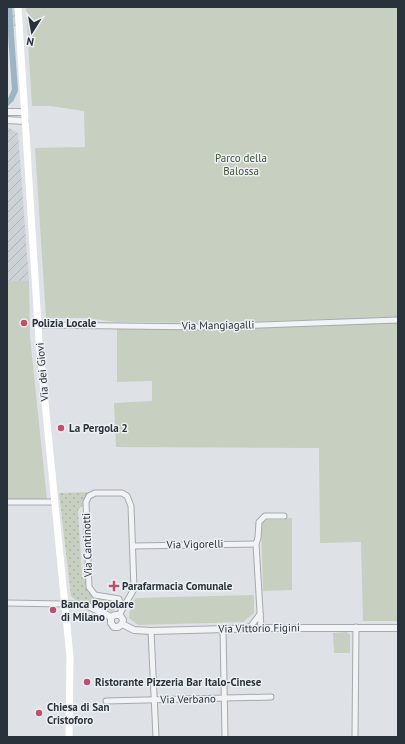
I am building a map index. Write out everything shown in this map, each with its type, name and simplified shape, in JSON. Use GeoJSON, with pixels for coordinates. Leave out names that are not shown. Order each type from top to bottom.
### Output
{"type":"FeatureCollection","features":[{"type":"Feature","properties":{"kind":"main road","name":"Via dei Giovi"},"geometry":{"type":"LineString","coordinates":[[18,7],[38,325],[70,657],[69,737]]}},
{"type":"Feature","properties":{"kind":"street"},"geometry":{"type":"LineString","coordinates":[[7,112],[24,112]]}},
{"type":"Feature","properties":{"kind":"street"},"geometry":{"type":"LineString","coordinates":[[7,120],[25,121]]}},
{"type":"Feature","properties":{"kind":"street","name":"Via Mangiagalli"},"geometry":{"type":"LineString","coordinates":[[38,325],[203,327],[398,320]]}},
{"type":"Feature","properties":{"kind":"street","name":"Via Cantinotti"},"geometry":{"type":"LineString","coordinates":[[120,612],[130,597],[134,589],[131,506],[127,496],[122,493],[95,493],[89,496],[86,502],[89,587],[95,595],[101,598],[130,597]]}},
{"type":"Feature","properties":{"kind":"street"},"geometry":{"type":"LineString","coordinates":[[7,502],[54,502]]}},
{"type":"Feature","properties":{"kind":"street"},"geometry":{"type":"LineString","coordinates":[[261,628],[256,544],[260,519],[265,516],[284,516]]}},
{"type":"Feature","properties":{"kind":"street","name":"Via Vigorelli"},"geometry":{"type":"LineString","coordinates":[[133,546],[256,544]]}},
{"type":"Feature","properties":{"kind":"street"},"geometry":{"type":"LineString","coordinates":[[111,617],[111,623],[114,627],[118,627],[122,624],[123,618],[120,612],[121,604],[118,599],[114,597]]}},
{"type":"Feature","properties":{"kind":"street"},"geometry":{"type":"LineString","coordinates":[[7,603],[86,605],[111,617]]}},
{"type":"Feature","properties":{"kind":"street"},"geometry":{"type":"LineString","coordinates":[[111,617],[120,612]]}},
{"type":"Feature","properties":{"kind":"street"},"geometry":{"type":"LineString","coordinates":[[246,628],[251,626],[260,614]]}},
{"type":"Feature","properties":{"kind":"street","name":"Via Vittorio Figini"},"geometry":{"type":"LineString","coordinates":[[122,624],[134,630],[151,632],[246,628],[398,628]]}},
{"type":"Feature","properties":{"kind":"street"},"geometry":{"type":"LineString","coordinates":[[355,737],[356,627]]}},
{"type":"Feature","properties":{"kind":"street"},"geometry":{"type":"LineString","coordinates":[[222,629],[225,737]]}},
{"type":"Feature","properties":{"kind":"street"},"geometry":{"type":"LineString","coordinates":[[151,632],[156,737]]}},
{"type":"Feature","properties":{"kind":"street","name":"Via Verbano"},"geometry":{"type":"LineString","coordinates":[[106,701],[271,697]]}},
{"type":"Feature","properties":{"kind":"shaded area"},"geometry":{"type":"Polygon","coordinates":[[[7,7],[15,7],[16,26],[7,27],[7,7]]]}},
{"type":"Feature","properties":{"kind":"shaded area"},"geometry":{"type":"Polygon","coordinates":[[[7,127],[18,133],[29,281],[7,281],[7,127]]]}},
{"type":"Feature","properties":{"kind":"green space","name":"Parco della Balossa"},"geometry":{"type":"Polygon","coordinates":[[[26,7],[398,7],[398,317],[212,323],[116,322],[86,318],[46,318],[35,148],[85,147],[84,111],[50,106],[32,106],[26,7]]]}},
{"type":"Feature","properties":{"kind":"green space"},"geometry":{"type":"Polygon","coordinates":[[[7,281],[29,281],[30,337],[47,500],[7,500],[7,281]]]}},
{"type":"Feature","properties":{"kind":"green space"},"geometry":{"type":"Polygon","coordinates":[[[398,322],[398,621],[363,621],[361,542],[320,543],[319,448],[116,447],[114,403],[152,401],[152,381],[117,382],[117,329],[194,330],[398,322]]]}},
{"type":"Feature","properties":{"kind":"green space"},"geometry":{"type":"Polygon","coordinates":[[[92,492],[86,496],[83,505],[78,510],[82,578],[86,575],[87,589],[95,599],[115,601],[116,607],[112,612],[89,602],[75,600],[71,596],[59,493],[92,492]]]}},
{"type":"Feature","properties":{"kind":"green space"},"geometry":{"type":"Polygon","coordinates":[[[286,518],[292,518],[292,590],[263,591],[261,523],[267,520],[284,520],[286,518]]]}},
{"type":"Feature","properties":{"kind":"green space"},"geometry":{"type":"Polygon","coordinates":[[[254,595],[254,613],[243,622],[138,625],[129,618],[131,603],[136,598],[254,595]]]}},
{"type":"Feature","properties":{"kind":"green space"},"geometry":{"type":"Polygon","coordinates":[[[347,632],[350,635],[350,653],[334,653],[333,633],[347,632]]]}},
{"type":"Feature","properties":{"kind":"waterway"},"geometry":{"type":"LineString","coordinates":[[7,103],[11,99],[15,90],[9,7]]}},
{"type":"Feature","properties":{"kind":"place","name":"Polizia Locale"},"geometry":{"type":"Point","coordinates":[24,323]}},
{"type":"Feature","properties":{"kind":"place","name":"La Pergola 2"},"geometry":{"type":"Point","coordinates":[61,428]}},
{"type":"Feature","properties":{"kind":"place","name":"Parafarmacia Comunale"},"geometry":{"type":"Point","coordinates":[114,586]}},
{"type":"Feature","properties":{"kind":"place","name":"Banca Popolare di Milano"},"geometry":{"type":"Point","coordinates":[53,610]}},
{"type":"Feature","properties":{"kind":"place","name":"Ristorante Pizzeria Bar Italo-Cinese"},"geometry":{"type":"Point","coordinates":[87,682]}},
{"type":"Feature","properties":{"kind":"place","name":"Chiesa di San Cristoforo"},"geometry":{"type":"Point","coordinates":[39,713]}}]}
